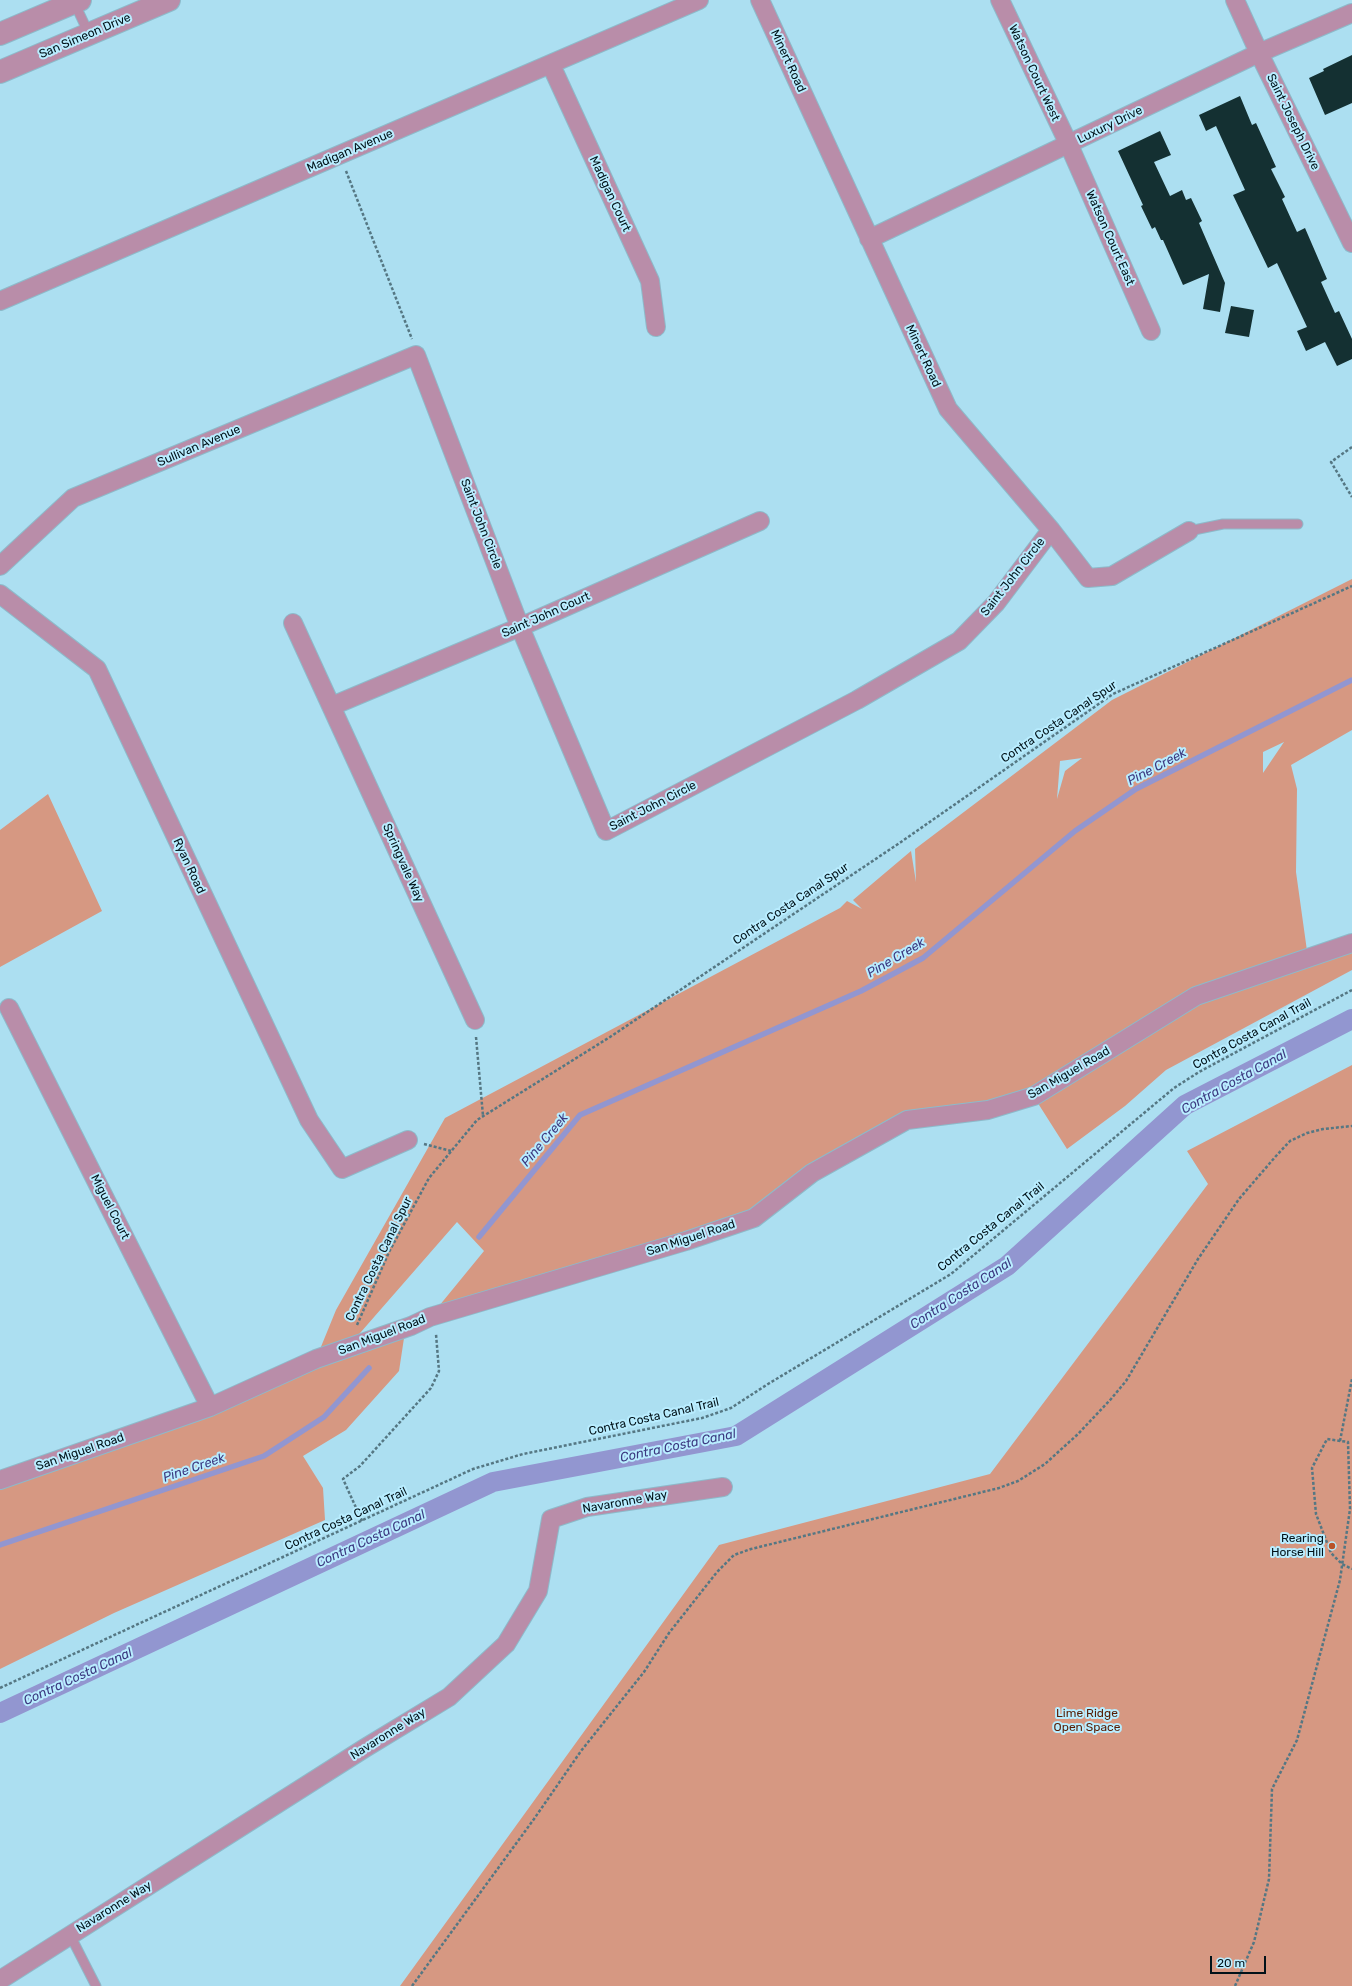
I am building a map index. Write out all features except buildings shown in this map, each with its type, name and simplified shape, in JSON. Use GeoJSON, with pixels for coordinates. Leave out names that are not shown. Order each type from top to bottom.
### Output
{"type":"FeatureCollection","features":[{"type":"Feature","properties":{"kind":"street","name":"San Simeon Drive"},"geometry":{"type":"LineString","coordinates":[[0,72],[169,0]]}},
{"type":"Feature","properties":{"kind":"street","name":"Madigan Avenue"},"geometry":{"type":"LineString","coordinates":[[0,301],[699,0]]}},
{"type":"Feature","properties":{"kind":"street","name":"Minert Road"},"geometry":{"type":"LineString","coordinates":[[760,0],[948,409],[1051,530],[1088,578],[1112,576],[1189,531]]}},
{"type":"Feature","properties":{"kind":"street","name":"Watson Court West"},"geometry":{"type":"LineString","coordinates":[[1000,0],[1069,145]]}},
{"type":"Feature","properties":{"kind":"street","name":"Saint Joseph Drive"},"geometry":{"type":"LineString","coordinates":[[1235,0],[1259,53],[1352,243]]}},
{"type":"Feature","properties":{"kind":"street"},"geometry":{"type":"LineString","coordinates":[[0,34],[77,1]]}},
{"type":"Feature","properties":{"kind":"street","name":"Luxury Drive"},"geometry":{"type":"LineString","coordinates":[[869,240],[1259,53],[1352,13]]}},
{"type":"Feature","properties":{"kind":"street","name":"Madigan Court"},"geometry":{"type":"LineString","coordinates":[[551,65],[650,281],[656,327]]}},
{"type":"Feature","properties":{"kind":"street","name":"Watson Court East"},"geometry":{"type":"LineString","coordinates":[[1069,145],[1151,331]]}},
{"type":"Feature","properties":{"kind":"street","name":"Sullivan Avenue"},"geometry":{"type":"LineString","coordinates":[[0,566],[73,498],[416,355]]}},
{"type":"Feature","properties":{"kind":"street","name":"Saint John Circle"},"geometry":{"type":"LineString","coordinates":[[416,355],[520,627],[606,831],[857,700],[959,641],[996,603],[1051,530]]}},
{"type":"Feature","properties":{"kind":"street","name":"Saint John Court"},"geometry":{"type":"LineString","coordinates":[[332,706],[520,627],[760,521]]}},
{"type":"Feature","properties":{"kind":"street","name":"Ryan Road"},"geometry":{"type":"LineString","coordinates":[[0,594],[97,669],[309,1120],[342,1169],[408,1140]]}},
{"type":"Feature","properties":{"kind":"street","name":"Springvale Way"},"geometry":{"type":"LineString","coordinates":[[293,623],[475,1020]]}},
{"type":"Feature","properties":{"kind":"street","name":"San Miguel Road"},"geometry":{"type":"LineString","coordinates":[[0,1480],[210,1407],[316,1359],[411,1326],[430,1317],[686,1242],[754,1218],[812,1173],[907,1120],[988,1110],[1034,1096],[1196,996],[1352,943]]}},
{"type":"Feature","properties":{"kind":"street","name":"Miguel Court"},"geometry":{"type":"LineString","coordinates":[[9,1008],[210,1407]]}},
{"type":"Feature","properties":{"kind":"street","name":"Navaronne Way"},"geometry":{"type":"LineString","coordinates":[[0,1980],[449,1697],[506,1644],[538,1591],[551,1519],[587,1507],[723,1487]]}},
{"type":"Feature","properties":{"kind":"lane"},"geometry":{"type":"LineString","coordinates":[[77,1],[89,34]]}},
{"type":"Feature","properties":{"kind":"lane"},"geometry":{"type":"LineString","coordinates":[[1189,531],[1223,524],[1298,524]]}},
{"type":"Feature","properties":{"kind":"lane"},"geometry":{"type":"LineString","coordinates":[[70,1935],[96,1986]]}},
{"type":"Feature","properties":{"kind":"path"},"geometry":{"type":"LineString","coordinates":[[340,155],[410,330],[416,355]]}},
{"type":"Feature","properties":{"kind":"path"},"geometry":{"type":"LineString","coordinates":[[1352,447],[1331,462],[1352,497]]}},
{"type":"Feature","properties":{"kind":"path","name":"Contra Costa Canal Spur"},"geometry":{"type":"LineString","coordinates":[[346,1349],[389,1252],[429,1178],[477,1120],[610,1037],[815,900],[1113,694],[1352,586]]}},
{"type":"Feature","properties":{"kind":"path","name":"Contra Costa Canal Trail"},"geometry":{"type":"LineString","coordinates":[[0,1688],[473,1469],[523,1454],[702,1418],[731,1408],[768,1384],[951,1274],[1174,1088],[1199,1072],[1352,990]]}},
{"type":"Feature","properties":{"kind":"path"},"geometry":{"type":"LineString","coordinates":[[475,1020],[483,1116]]}},
{"type":"Feature","properties":{"kind":"path"},"geometry":{"type":"LineString","coordinates":[[412,1986],[534,1820],[581,1751],[644,1672],[669,1633],[717,1572],[734,1554],[999,1488],[1018,1481],[1035,1472],[1098,1414],[1126,1381],[1198,1259],[1240,1199],[1276,1156],[1290,1141],[1307,1133],[1323,1129],[1352,1126]]}},
{"type":"Feature","properties":{"kind":"path"},"geometry":{"type":"LineString","coordinates":[[408,1140],[451,1151]]}},
{"type":"Feature","properties":{"kind":"path"},"geometry":{"type":"LineString","coordinates":[[362,1521],[343,1479],[360,1466],[431,1388],[439,1371],[440,1361],[436,1332],[430,1317]]}},
{"type":"Feature","properties":{"kind":"path"},"geometry":{"type":"LineString","coordinates":[[1340,1440],[1352,1379]]}},
{"type":"Feature","properties":{"kind":"path"},"geometry":{"type":"LineString","coordinates":[[1235,1986],[1254,1942],[1269,1879],[1272,1788],[1296,1740],[1340,1580],[1342,1564],[1350,1509],[1348,1442],[1327,1439],[1312,1468],[1316,1514],[1331,1553],[1342,1564],[1352,1569]]}},
{"type":"Feature","properties":{"kind":"green space"},"geometry":{"type":"Polygon","coordinates":[[[1352,579],[1352,730],[1291,765],[1297,789],[1296,872],[1308,958],[1352,943],[1352,970],[1166,1070],[1125,1106],[1067,1149],[1034,1097],[899,1125],[754,1218],[430,1317],[484,1251],[457,1222],[347,1348],[406,1325],[399,1371],[346,1430],[303,1456],[323,1488],[325,1520],[114,1613],[0,1669],[0,1480],[316,1359],[336,1310],[445,1118],[840,908],[847,901],[862,909],[853,900],[911,851],[916,882],[915,849],[1112,700],[1352,579]],[[1284,742],[1263,752],[1263,773],[1284,742]],[[1082,758],[1060,761],[1057,799],[1065,771],[1082,758]]]}},
{"type":"Feature","properties":{"kind":"green space"},"geometry":{"type":"Polygon","coordinates":[[[48,794],[102,911],[0,967],[0,830],[48,794]]]}},
{"type":"Feature","properties":{"kind":"green space","name":"Lime Ridge Open Space"},"geometry":{"type":"Polygon","coordinates":[[[1352,1065],[1352,1986],[400,1986],[719,1545],[990,1474],[1208,1184],[1187,1151],[1352,1065]]]}},
{"type":"Feature","properties":{"kind":"waterway","name":"Pine Creek"},"geometry":{"type":"LineString","coordinates":[[479,1237],[580,1115],[861,991],[923,958],[1075,831],[1136,789],[1352,680]]}},
{"type":"Feature","properties":{"kind":"waterway","name":"Contra Costa Canal"},"geometry":{"type":"LineString","coordinates":[[0,1713],[493,1482],[736,1436],[1007,1266],[1185,1105],[1352,1019]]}},
{"type":"Feature","properties":{"kind":"waterway","name":"Pine Creek"},"geometry":{"type":"LineString","coordinates":[[0,1545],[264,1456],[324,1417],[369,1368]]}},
{"type":"Feature","properties":{"kind":"place","name":"Rearing Horse Hill"},"geometry":{"type":"Point","coordinates":[1332,1546]}}]}
